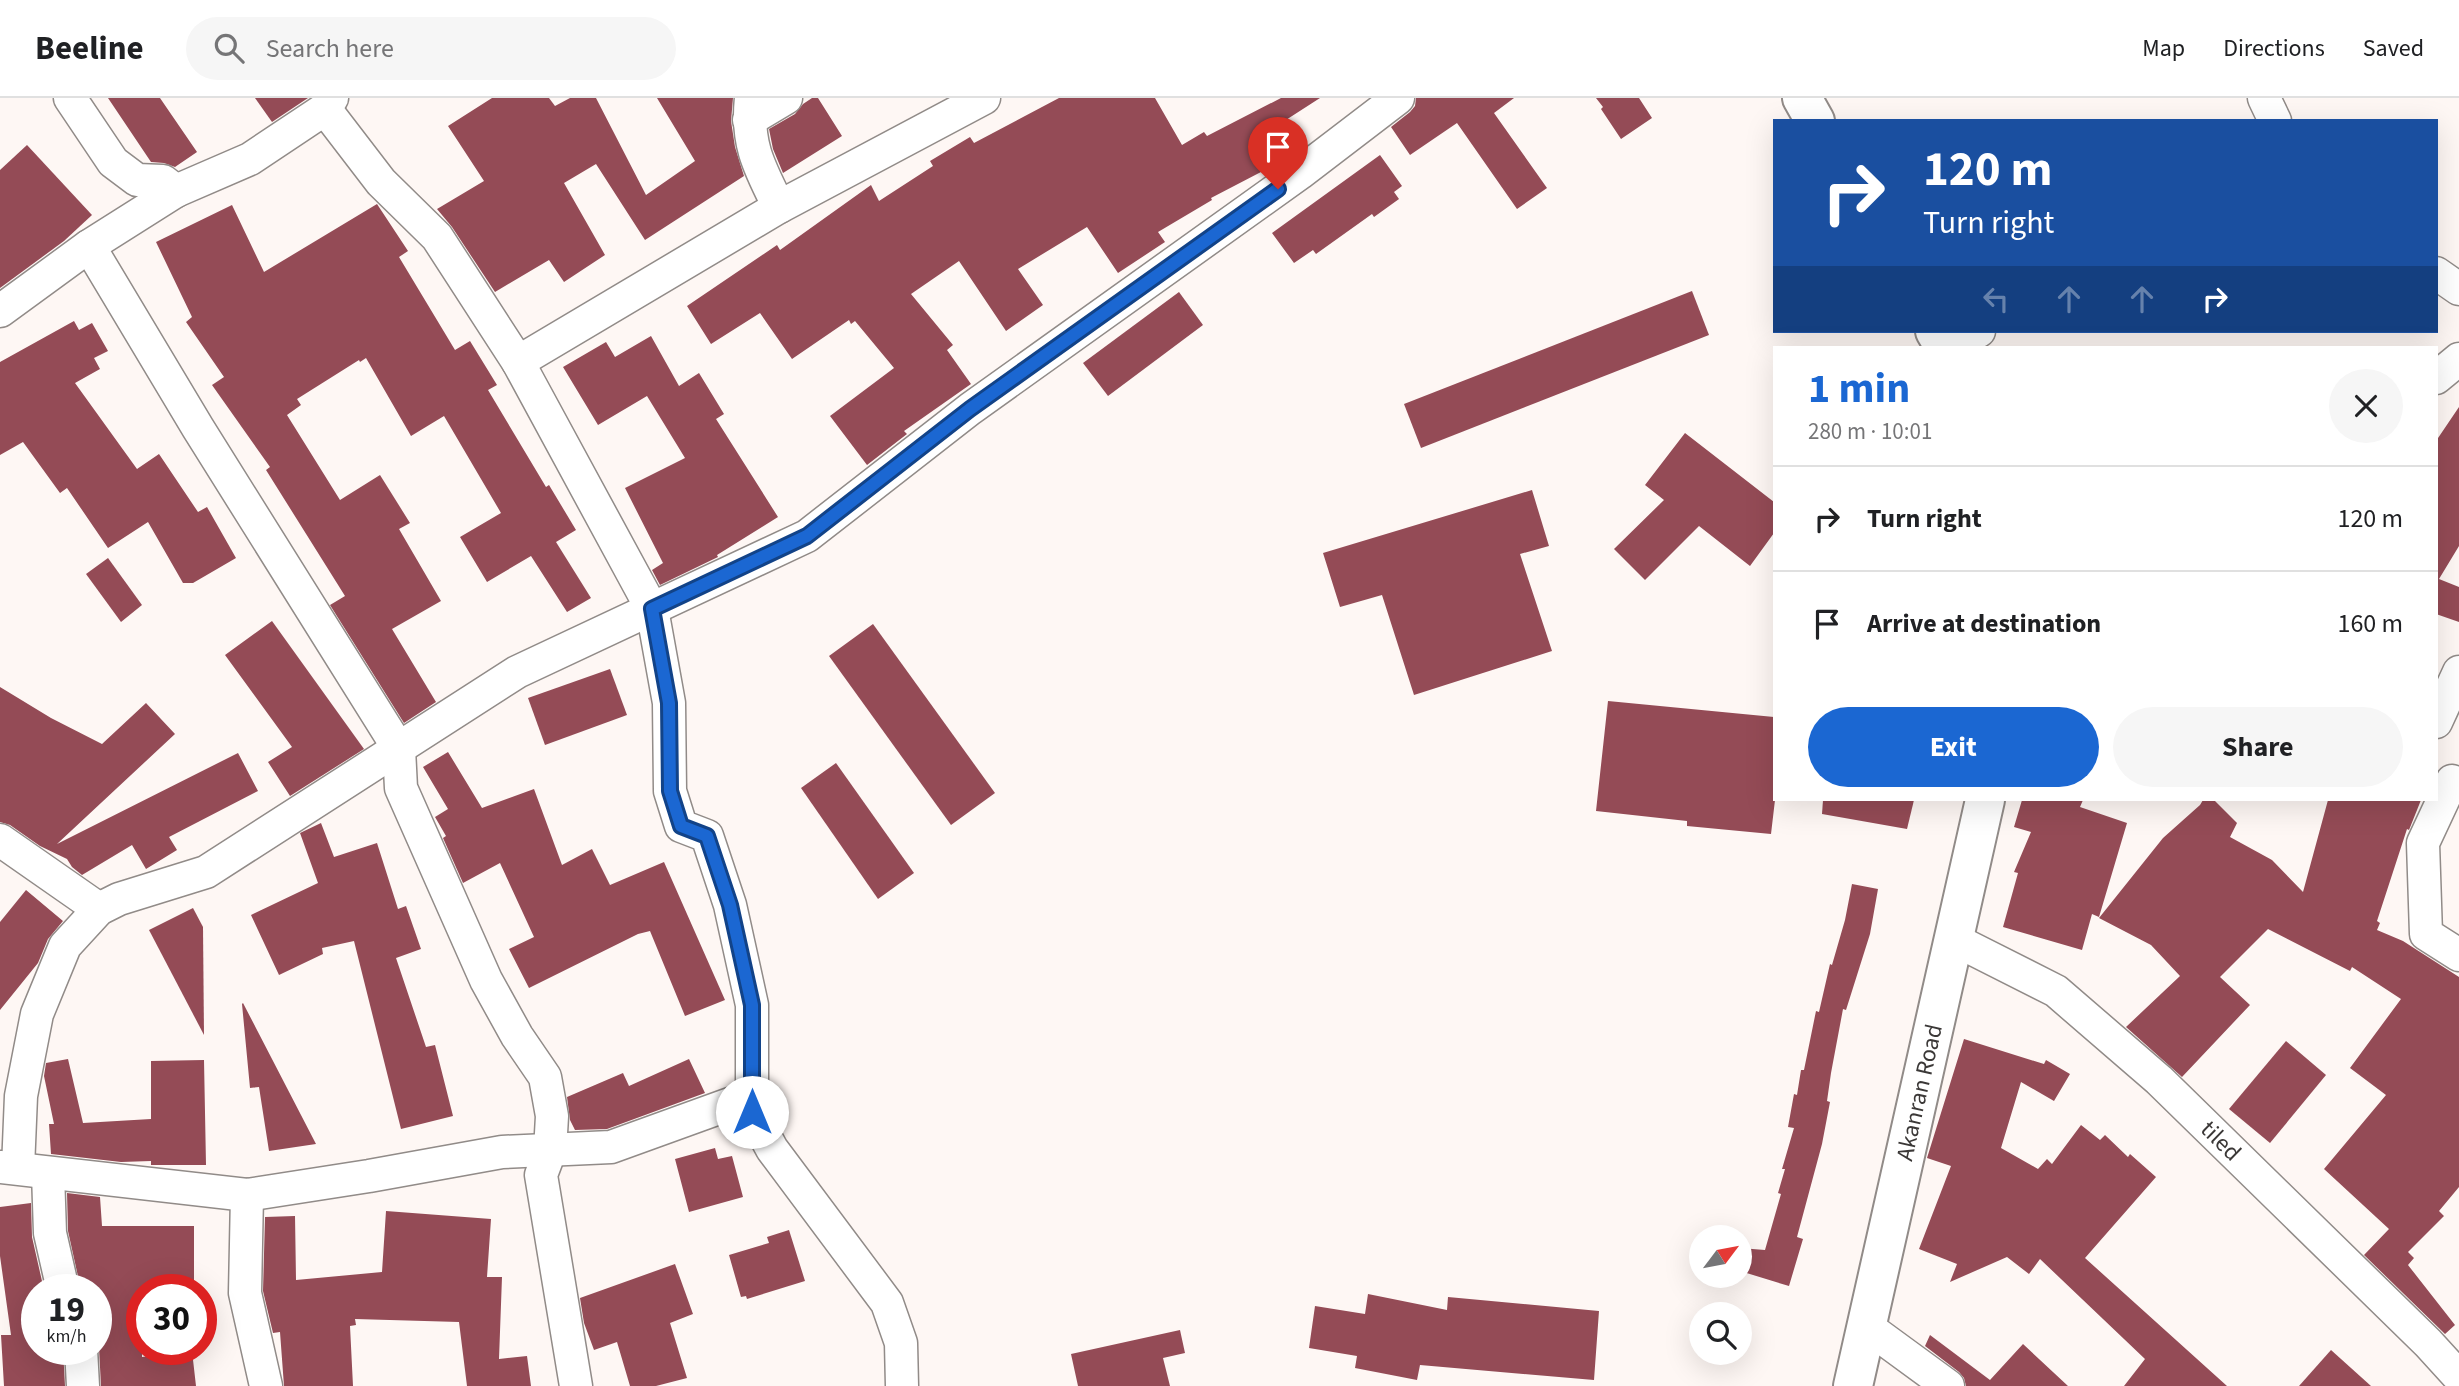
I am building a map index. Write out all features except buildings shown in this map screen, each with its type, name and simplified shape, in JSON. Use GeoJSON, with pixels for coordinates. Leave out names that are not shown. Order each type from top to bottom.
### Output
{"type":"FeatureCollection","features":[{"type":"Feature","properties":{"kind":"main road"},"geometry":{"type":"LineString","coordinates":[[1802,98],[1814,119]]}},
{"type":"Feature","properties":{"kind":"main road","name":"Akanran Road"},"geometry":{"type":"LineString","coordinates":[[1853,1386],[1985,801]]}},
{"type":"Feature","properties":{"kind":"street"},"geometry":{"type":"LineString","coordinates":[[70,98],[113,162],[137,180],[163,181],[176,191]]}},
{"type":"Feature","properties":{"kind":"street"},"geometry":{"type":"LineString","coordinates":[[779,207],[754,158],[750,109],[786,98]]}},
{"type":"Feature","properties":{"kind":"street"},"geometry":{"type":"LineString","coordinates":[[518,362],[779,207],[984,98]]}},
{"type":"Feature","properties":{"kind":"street"},"geometry":{"type":"LineString","coordinates":[[59,1274],[50,1233],[22,1169],[21,1096],[37,1014],[65,946],[99,909],[119,899],[206,872],[517,672],[807,536],[970,409],[1300,173],[1398,98]]}},
{"type":"Feature","properties":{"kind":"street"},"geometry":{"type":"LineString","coordinates":[[2264,98],[2274,119]]}},
{"type":"Feature","properties":{"kind":"street"},"geometry":{"type":"LineString","coordinates":[[2276,119],[2286,98]]}},
{"type":"Feature","properties":{"kind":"street"},"geometry":{"type":"LineString","coordinates":[[0,311],[89,246],[176,191],[250,159],[329,104],[381,183],[438,237],[518,362],[652,609],[669,703],[670,791],[681,826],[707,836],[730,905],[752,1005],[752,1112],[772,1149],[887,1303],[901,1343],[902,1386]]}},
{"type":"Feature","properties":{"kind":"street"},"geometry":{"type":"LineString","coordinates":[[89,246],[198,428],[400,749],[401,788],[486,980],[517,1037],[545,1077],[552,1116],[546,1163],[576,1386]]}},
{"type":"Feature","properties":{"kind":"street"},"geometry":{"type":"LineString","coordinates":[[2438,274],[2459,289]]}},
{"type":"Feature","properties":{"kind":"street"},"geometry":{"type":"LineString","coordinates":[[1951,346],[1975,333]]}},
{"type":"Feature","properties":{"kind":"street"},"geometry":{"type":"LineString","coordinates":[[2438,376],[2459,359]]}},
{"type":"Feature","properties":{"kind":"street"},"geometry":{"type":"LineString","coordinates":[[2438,718],[2459,672]]}},
{"type":"Feature","properties":{"kind":"street"},"geometry":{"type":"LineString","coordinates":[[2449,780],[2423,844],[2426,934],[2459,955]]}},
{"type":"Feature","properties":{"kind":"street"},"geometry":{"type":"LineString","coordinates":[[0,840],[99,909]]}},
{"type":"Feature","properties":{"kind":"street","name":"tiled"},"geometry":{"type":"LineString","coordinates":[[1955,940],[2056,991],[2159,1080],[2428,1343],[2459,1377]]}},
{"type":"Feature","properties":{"kind":"street"},"geometry":{"type":"LineString","coordinates":[[22,1169],[247,1195],[502,1152],[546,1163],[611,1147],[752,1096]]}},
{"type":"Feature","properties":{"kind":"street"},"geometry":{"type":"LineString","coordinates":[[247,1195],[245,1293],[266,1386]]}},
{"type":"Feature","properties":{"kind":"street"},"geometry":{"type":"LineString","coordinates":[[1866,1326],[1948,1386]]}},
{"type":"Feature","properties":{"kind":"street"},"geometry":{"type":"LineString","coordinates":[[82,1365],[83,1386]]}},
{"type":"Feature","properties":{"kind":"route"},"geometry":{"type":"LineString","coordinates":[[752,1112],[752,1005],[730,905],[707,836],[681,826],[670,791],[669,703],[652,609],[807,536],[970,409],[1278,189]]}}]}
